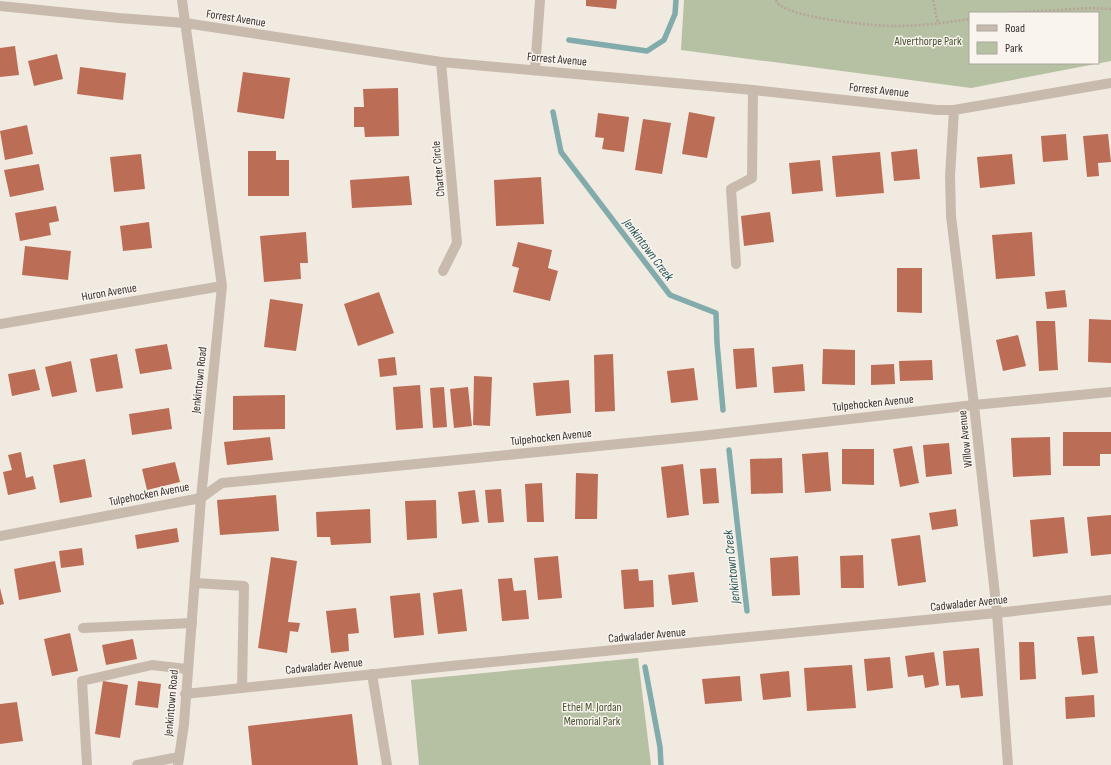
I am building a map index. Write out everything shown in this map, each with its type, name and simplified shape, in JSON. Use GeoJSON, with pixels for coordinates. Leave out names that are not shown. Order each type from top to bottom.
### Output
{"type":"FeatureCollection","features":[{"type":"Feature","properties":{"kind":"street","name":"Jenkintown Road"},"geometry":{"type":"LineString","coordinates":[[178,761],[184,724],[200,498],[222,286],[182,0]]}},
{"type":"Feature","properties":{"kind":"street"},"geometry":{"type":"LineString","coordinates":[[535,70],[540,0]]}},
{"type":"Feature","properties":{"kind":"street","name":"Forrest Avenue"},"geometry":{"type":"LineString","coordinates":[[0,6],[185,23],[441,62],[753,90],[937,110],[954,110],[1111,83]]}},
{"type":"Feature","properties":{"kind":"street","name":"Charter Circle"},"geometry":{"type":"LineString","coordinates":[[441,62],[457,243],[443,271]]}},
{"type":"Feature","properties":{"kind":"street"},"geometry":{"type":"LineString","coordinates":[[736,264],[731,189],[752,178],[753,90]]}},
{"type":"Feature","properties":{"kind":"street","name":"Willow Avenue"},"geometry":{"type":"LineString","coordinates":[[954,110],[950,176],[952,216],[997,613],[1008,765]]}},
{"type":"Feature","properties":{"kind":"street","name":"Huron Avenue"},"geometry":{"type":"LineString","coordinates":[[0,324],[222,286]]}},
{"type":"Feature","properties":{"kind":"street","name":"Tulpehocken Avenue"},"geometry":{"type":"LineString","coordinates":[[0,536],[200,498],[222,483],[708,435],[974,405],[1111,392]]}},
{"type":"Feature","properties":{"kind":"street"},"geometry":{"type":"LineString","coordinates":[[195,583],[244,586],[242,688]]}},
{"type":"Feature","properties":{"kind":"street","name":"Cadwalader Avenue"},"geometry":{"type":"LineString","coordinates":[[185,694],[372,674],[997,613],[1111,600]]}},
{"type":"Feature","properties":{"kind":"street"},"geometry":{"type":"LineString","coordinates":[[83,628],[192,623]]}},
{"type":"Feature","properties":{"kind":"street"},"geometry":{"type":"LineString","coordinates":[[87,765],[82,680],[152,665],[187,669]]}},
{"type":"Feature","properties":{"kind":"street"},"geometry":{"type":"LineString","coordinates":[[372,674],[387,765]]}},
{"type":"Feature","properties":{"kind":"street"},"geometry":{"type":"LineString","coordinates":[[137,765],[178,761]]}},
{"type":"Feature","properties":{"kind":"path"},"geometry":{"type":"LineString","coordinates":[[776,0],[780,6],[798,13],[829,20],[893,26],[938,24],[969,19]]}},
{"type":"Feature","properties":{"kind":"path"},"geometry":{"type":"LineString","coordinates":[[933,0],[938,24]]}},
{"type":"Feature","properties":{"kind":"path"},"geometry":{"type":"LineString","coordinates":[[1025,12],[1089,8],[1111,9]]}},
{"type":"Feature","properties":{"kind":"green space","name":"Alverthorpe Park"},"geometry":{"type":"Polygon","coordinates":[[[684,0],[1111,0],[1111,61],[1099,63],[1099,12],[969,12],[969,64],[1095,64],[971,88],[681,50],[684,0]]]}},
{"type":"Feature","properties":{"kind":"green space","name":"Ethel M. Jordan Memorial Park"},"geometry":{"type":"Polygon","coordinates":[[[638,658],[651,765],[419,765],[411,680],[638,658]]]}},
{"type":"Feature","properties":{"kind":"building"},"geometry":{"type":"Polygon","coordinates":[[[586,0],[617,0],[616,9],[586,6],[586,0]]]}},
{"type":"Feature","properties":{"kind":"building"},"geometry":{"type":"Polygon","coordinates":[[[15,46],[19,75],[0,77],[0,48],[15,46]]]}},
{"type":"Feature","properties":{"kind":"building"},"geometry":{"type":"Polygon","coordinates":[[[57,54],[63,79],[34,86],[28,61],[57,54]]]}},
{"type":"Feature","properties":{"kind":"building"},"geometry":{"type":"Polygon","coordinates":[[[80,67],[126,73],[123,100],[77,94],[80,67]]]}},
{"type":"Feature","properties":{"kind":"building"},"geometry":{"type":"Polygon","coordinates":[[[243,72],[290,78],[284,119],[237,112],[243,72]]]}},
{"type":"Feature","properties":{"kind":"building"},"geometry":{"type":"Polygon","coordinates":[[[398,88],[399,136],[365,137],[364,127],[354,127],[354,107],[364,107],[363,89],[398,88]]]}},
{"type":"Feature","properties":{"kind":"building"},"geometry":{"type":"Polygon","coordinates":[[[689,112],[715,117],[707,158],[682,154],[689,112]]]}},
{"type":"Feature","properties":{"kind":"building"},"geometry":{"type":"Polygon","coordinates":[[[598,113],[629,117],[624,152],[602,149],[604,138],[595,137],[598,113]]]}},
{"type":"Feature","properties":{"kind":"building"},"geometry":{"type":"Polygon","coordinates":[[[643,119],[671,123],[662,174],[635,170],[643,119]]]}},
{"type":"Feature","properties":{"kind":"building"},"geometry":{"type":"Polygon","coordinates":[[[27,125],[33,154],[5,160],[0,131],[27,125]]]}},
{"type":"Feature","properties":{"kind":"building"},"geometry":{"type":"Polygon","coordinates":[[[1066,134],[1068,160],[1043,162],[1041,136],[1066,134]]]}},
{"type":"Feature","properties":{"kind":"building"},"geometry":{"type":"Polygon","coordinates":[[[1108,134],[1111,162],[1098,163],[1099,176],[1087,177],[1083,136],[1108,134]]]}},
{"type":"Feature","properties":{"kind":"building"},"geometry":{"type":"Polygon","coordinates":[[[917,149],[920,179],[894,181],[891,152],[917,149]]]}},
{"type":"Feature","properties":{"kind":"building"},"geometry":{"type":"Polygon","coordinates":[[[248,151],[276,151],[276,160],[289,160],[289,196],[248,196],[248,151]]]}},
{"type":"Feature","properties":{"kind":"building"},"geometry":{"type":"Polygon","coordinates":[[[880,152],[884,193],[836,197],[832,156],[880,152]]]}},
{"type":"Feature","properties":{"kind":"building"},"geometry":{"type":"Polygon","coordinates":[[[141,154],[145,189],[114,192],[110,157],[141,154]]]}},
{"type":"Feature","properties":{"kind":"building"},"geometry":{"type":"Polygon","coordinates":[[[1012,154],[1015,184],[980,188],[977,157],[1012,154]]]}},
{"type":"Feature","properties":{"kind":"building"},"geometry":{"type":"Polygon","coordinates":[[[820,160],[823,191],[792,194],[789,163],[820,160]]]}},
{"type":"Feature","properties":{"kind":"building"},"geometry":{"type":"Polygon","coordinates":[[[39,164],[44,190],[10,197],[4,170],[39,164]]]}},
{"type":"Feature","properties":{"kind":"building"},"geometry":{"type":"Polygon","coordinates":[[[409,176],[412,205],[352,208],[350,180],[409,176]]]}},
{"type":"Feature","properties":{"kind":"building"},"geometry":{"type":"Polygon","coordinates":[[[541,177],[544,224],[496,226],[494,180],[541,177]]]}},
{"type":"Feature","properties":{"kind":"building"},"geometry":{"type":"Polygon","coordinates":[[[56,206],[59,221],[49,223],[51,235],[20,241],[15,213],[56,206]]]}},
{"type":"Feature","properties":{"kind":"building"},"geometry":{"type":"Polygon","coordinates":[[[770,212],[774,242],[744,246],[741,216],[770,212]]]}},
{"type":"Feature","properties":{"kind":"building"},"geometry":{"type":"Polygon","coordinates":[[[149,222],[152,248],[123,251],[120,226],[149,222]]]}},
{"type":"Feature","properties":{"kind":"building"},"geometry":{"type":"Polygon","coordinates":[[[306,232],[308,263],[300,263],[301,279],[264,282],[260,236],[306,232]]]}},
{"type":"Feature","properties":{"kind":"building"},"geometry":{"type":"Polygon","coordinates":[[[1032,232],[1035,276],[996,279],[992,235],[1032,232]]]}},
{"type":"Feature","properties":{"kind":"building"},"geometry":{"type":"Polygon","coordinates":[[[518,242],[552,250],[548,268],[558,271],[550,301],[513,292],[519,268],[512,266],[518,242]]]}},
{"type":"Feature","properties":{"kind":"building"},"geometry":{"type":"Polygon","coordinates":[[[25,246],[71,251],[68,280],[22,275],[25,246]]]}},
{"type":"Feature","properties":{"kind":"building"},"geometry":{"type":"Polygon","coordinates":[[[897,268],[922,268],[922,313],[897,312],[897,268]]]}},
{"type":"Feature","properties":{"kind":"building"},"geometry":{"type":"Polygon","coordinates":[[[1065,290],[1067,307],[1047,309],[1045,292],[1065,290]]]}},
{"type":"Feature","properties":{"kind":"building"},"geometry":{"type":"Polygon","coordinates":[[[379,292],[394,333],[358,346],[344,304],[379,292]]]}},
{"type":"Feature","properties":{"kind":"building"},"geometry":{"type":"Polygon","coordinates":[[[270,299],[303,304],[296,351],[264,347],[270,299]]]}},
{"type":"Feature","properties":{"kind":"building"},"geometry":{"type":"Polygon","coordinates":[[[1089,319],[1111,320],[1111,363],[1088,362],[1089,319]]]}},
{"type":"Feature","properties":{"kind":"building"},"geometry":{"type":"Polygon","coordinates":[[[1036,321],[1055,321],[1058,370],[1039,371],[1036,321]]]}},
{"type":"Feature","properties":{"kind":"building"},"geometry":{"type":"Polygon","coordinates":[[[1018,335],[1026,366],[1003,371],[996,340],[1018,335]]]}},
{"type":"Feature","properties":{"kind":"building"},"geometry":{"type":"Polygon","coordinates":[[[167,344],[172,369],[140,374],[135,349],[167,344]]]}},
{"type":"Feature","properties":{"kind":"building"},"geometry":{"type":"Polygon","coordinates":[[[754,348],[757,387],[736,389],[733,349],[754,348]]]}},
{"type":"Feature","properties":{"kind":"building"},"geometry":{"type":"Polygon","coordinates":[[[823,349],[855,350],[855,385],[822,384],[823,349]]]}},
{"type":"Feature","properties":{"kind":"building"},"geometry":{"type":"Polygon","coordinates":[[[117,354],[123,388],[96,392],[90,359],[117,354]]]}},
{"type":"Feature","properties":{"kind":"building"},"geometry":{"type":"Polygon","coordinates":[[[613,354],[615,411],[595,412],[594,355],[613,354]]]}},
{"type":"Feature","properties":{"kind":"building"},"geometry":{"type":"Polygon","coordinates":[[[395,357],[397,375],[380,377],[378,359],[395,357]]]}},
{"type":"Feature","properties":{"kind":"building"},"geometry":{"type":"Polygon","coordinates":[[[932,360],[933,380],[900,381],[899,361],[932,360]]]}},
{"type":"Feature","properties":{"kind":"building"},"geometry":{"type":"Polygon","coordinates":[[[71,361],[77,392],[52,397],[45,367],[71,361]]]}},
{"type":"Feature","properties":{"kind":"building"},"geometry":{"type":"Polygon","coordinates":[[[803,364],[805,391],[774,393],[772,367],[803,364]]]}},
{"type":"Feature","properties":{"kind":"building"},"geometry":{"type":"Polygon","coordinates":[[[894,364],[895,384],[871,385],[871,365],[894,364]]]}},
{"type":"Feature","properties":{"kind":"building"},"geometry":{"type":"Polygon","coordinates":[[[694,368],[698,400],[671,403],[667,371],[694,368]]]}},
{"type":"Feature","properties":{"kind":"building"},"geometry":{"type":"Polygon","coordinates":[[[35,369],[40,390],[12,396],[8,374],[35,369]]]}},
{"type":"Feature","properties":{"kind":"building"},"geometry":{"type":"Polygon","coordinates":[[[474,376],[492,377],[490,426],[473,425],[474,376]]]}},
{"type":"Feature","properties":{"kind":"building"},"geometry":{"type":"Polygon","coordinates":[[[569,380],[571,413],[536,416],[533,383],[569,380]]]}},
{"type":"Feature","properties":{"kind":"building"},"geometry":{"type":"Polygon","coordinates":[[[420,385],[423,428],[396,430],[393,387],[420,385]]]}},
{"type":"Feature","properties":{"kind":"building"},"geometry":{"type":"Polygon","coordinates":[[[444,387],[447,427],[433,428],[430,388],[444,387]]]}},
{"type":"Feature","properties":{"kind":"building"},"geometry":{"type":"Polygon","coordinates":[[[468,387],[472,426],[454,428],[450,389],[468,387]]]}},
{"type":"Feature","properties":{"kind":"building"},"geometry":{"type":"Polygon","coordinates":[[[285,395],[285,429],[233,430],[233,396],[285,395]]]}},
{"type":"Feature","properties":{"kind":"building"},"geometry":{"type":"Polygon","coordinates":[[[169,408],[172,429],[132,435],[129,414],[169,408]]]}},
{"type":"Feature","properties":{"kind":"building"},"geometry":{"type":"Polygon","coordinates":[[[1063,432],[1111,432],[1111,454],[1100,454],[1100,466],[1063,466],[1063,432]]]}},
{"type":"Feature","properties":{"kind":"building"},"geometry":{"type":"Polygon","coordinates":[[[270,437],[273,460],[227,465],[224,442],[270,437]]]}},
{"type":"Feature","properties":{"kind":"building"},"geometry":{"type":"Polygon","coordinates":[[[1050,437],[1051,475],[1013,477],[1011,438],[1050,437]]]}},
{"type":"Feature","properties":{"kind":"building"},"geometry":{"type":"Polygon","coordinates":[[[949,443],[952,474],[926,477],[923,445],[949,443]]]}},
{"type":"Feature","properties":{"kind":"building"},"geometry":{"type":"Polygon","coordinates":[[[912,446],[919,483],[900,487],[893,449],[912,446]]]}},
{"type":"Feature","properties":{"kind":"building"},"geometry":{"type":"Polygon","coordinates":[[[842,449],[874,449],[874,485],[842,484],[842,449]]]}},
{"type":"Feature","properties":{"kind":"building"},"geometry":{"type":"Polygon","coordinates":[[[21,452],[26,478],[33,476],[36,489],[8,495],[3,472],[12,470],[8,455],[21,452]]]}},
{"type":"Feature","properties":{"kind":"building"},"geometry":{"type":"Polygon","coordinates":[[[828,452],[831,491],[805,493],[802,454],[828,452]]]}},
{"type":"Feature","properties":{"kind":"building"},"geometry":{"type":"Polygon","coordinates":[[[782,458],[783,493],[751,494],[750,459],[782,458]]]}},
{"type":"Feature","properties":{"kind":"building"},"geometry":{"type":"Polygon","coordinates":[[[85,459],[92,497],[60,503],[53,465],[85,459]]]}},
{"type":"Feature","properties":{"kind":"building"},"geometry":{"type":"Polygon","coordinates":[[[175,462],[180,482],[147,490],[142,469],[175,462]]]}},
{"type":"Feature","properties":{"kind":"building"},"geometry":{"type":"Polygon","coordinates":[[[683,464],[689,515],[667,518],[661,467],[683,464]]]}},
{"type":"Feature","properties":{"kind":"building"},"geometry":{"type":"Polygon","coordinates":[[[716,468],[719,503],[703,504],[700,469],[716,468]]]}},
{"type":"Feature","properties":{"kind":"building"},"geometry":{"type":"Polygon","coordinates":[[[576,473],[598,474],[597,519],[575,519],[576,473]]]}},
{"type":"Feature","properties":{"kind":"building"},"geometry":{"type":"Polygon","coordinates":[[[542,483],[544,522],[527,522],[525,484],[542,483]]]}},
{"type":"Feature","properties":{"kind":"building"},"geometry":{"type":"Polygon","coordinates":[[[501,489],[504,522],[488,523],[485,490],[501,489]]]}},
{"type":"Feature","properties":{"kind":"building"},"geometry":{"type":"Polygon","coordinates":[[[475,490],[479,522],[462,524],[458,492],[475,490]]]}},
{"type":"Feature","properties":{"kind":"building"},"geometry":{"type":"Polygon","coordinates":[[[276,495],[279,531],[220,535],[217,500],[276,495]]]}},
{"type":"Feature","properties":{"kind":"building"},"geometry":{"type":"Polygon","coordinates":[[[436,500],[437,538],[407,540],[405,501],[436,500]]]}},
{"type":"Feature","properties":{"kind":"building"},"geometry":{"type":"Polygon","coordinates":[[[370,509],[371,543],[331,545],[330,537],[317,537],[316,512],[370,509]]]}},
{"type":"Feature","properties":{"kind":"building"},"geometry":{"type":"Polygon","coordinates":[[[956,509],[958,526],[932,530],[929,513],[956,509]]]}},
{"type":"Feature","properties":{"kind":"building"},"geometry":{"type":"Polygon","coordinates":[[[1111,515],[1111,554],[1091,556],[1087,517],[1111,515]]]}},
{"type":"Feature","properties":{"kind":"building"},"geometry":{"type":"Polygon","coordinates":[[[1064,517],[1068,553],[1033,557],[1030,520],[1064,517]]]}},
{"type":"Feature","properties":{"kind":"building"},"geometry":{"type":"Polygon","coordinates":[[[177,528],[179,542],[137,549],[135,535],[177,528]]]}},
{"type":"Feature","properties":{"kind":"building"},"geometry":{"type":"Polygon","coordinates":[[[920,535],[926,582],[898,586],[891,539],[920,535]]]}},
{"type":"Feature","properties":{"kind":"building"},"geometry":{"type":"Polygon","coordinates":[[[82,548],[84,565],[61,568],[59,551],[82,548]]]}},
{"type":"Feature","properties":{"kind":"building"},"geometry":{"type":"Polygon","coordinates":[[[863,555],[864,588],[841,588],[840,556],[863,555]]]}},
{"type":"Feature","properties":{"kind":"building"},"geometry":{"type":"Polygon","coordinates":[[[558,556],[562,598],[538,600],[534,558],[558,556]]]}},
{"type":"Feature","properties":{"kind":"building"},"geometry":{"type":"Polygon","coordinates":[[[798,556],[800,595],[772,596],[770,558],[798,556]]]}},
{"type":"Feature","properties":{"kind":"building"},"geometry":{"type":"Polygon","coordinates":[[[271,557],[297,561],[288,622],[300,623],[298,632],[290,631],[287,653],[258,648],[271,557]]]}},
{"type":"Feature","properties":{"kind":"building"},"geometry":{"type":"Polygon","coordinates":[[[55,561],[61,592],[19,600],[14,569],[55,561]]]}},
{"type":"Feature","properties":{"kind":"building"},"geometry":{"type":"Polygon","coordinates":[[[638,569],[639,581],[653,580],[654,607],[624,609],[621,570],[638,569]]]}},
{"type":"Feature","properties":{"kind":"building"},"geometry":{"type":"Polygon","coordinates":[[[694,572],[698,602],[672,605],[668,575],[694,572]]]}},
{"type":"Feature","properties":{"kind":"building"},"geometry":{"type":"Polygon","coordinates":[[[512,578],[514,591],[526,590],[529,619],[502,621],[498,579],[512,578]]]}},
{"type":"Feature","properties":{"kind":"building"},"geometry":{"type":"Polygon","coordinates":[[[0,588],[4,604],[0,605],[0,588]]]}},
{"type":"Feature","properties":{"kind":"building"},"geometry":{"type":"Polygon","coordinates":[[[462,589],[467,631],[438,634],[433,593],[462,589]]]}},
{"type":"Feature","properties":{"kind":"building"},"geometry":{"type":"Polygon","coordinates":[[[420,593],[424,635],[394,638],[390,596],[420,593]]]}},
{"type":"Feature","properties":{"kind":"building"},"geometry":{"type":"Polygon","coordinates":[[[356,608],[359,633],[348,634],[349,651],[331,653],[326,611],[356,608]]]}},
{"type":"Feature","properties":{"kind":"building"},"geometry":{"type":"Polygon","coordinates":[[[70,633],[78,671],[52,676],[44,639],[70,633]]]}},
{"type":"Feature","properties":{"kind":"building"},"geometry":{"type":"Polygon","coordinates":[[[1094,636],[1098,673],[1082,675],[1077,637],[1094,636]]]}},
{"type":"Feature","properties":{"kind":"building"},"geometry":{"type":"Polygon","coordinates":[[[133,639],[137,659],[106,665],[102,645],[133,639]]]}},
{"type":"Feature","properties":{"kind":"building"},"geometry":{"type":"Polygon","coordinates":[[[1019,642],[1034,642],[1036,679],[1020,680],[1019,642]]]}},
{"type":"Feature","properties":{"kind":"building"},"geometry":{"type":"Polygon","coordinates":[[[979,648],[983,696],[961,698],[959,685],[946,686],[943,651],[979,648]]]}},
{"type":"Feature","properties":{"kind":"building"},"geometry":{"type":"Polygon","coordinates":[[[934,652],[939,685],[925,688],[923,675],[908,677],[905,656],[934,652]]]}},
{"type":"Feature","properties":{"kind":"building"},"geometry":{"type":"Polygon","coordinates":[[[890,657],[893,688],[867,691],[864,659],[890,657]]]}},
{"type":"Feature","properties":{"kind":"building"},"geometry":{"type":"Polygon","coordinates":[[[852,665],[856,708],[807,711],[804,668],[852,665]]]}},
{"type":"Feature","properties":{"kind":"building"},"geometry":{"type":"Polygon","coordinates":[[[789,671],[791,697],[763,700],[760,674],[789,671]]]}},
{"type":"Feature","properties":{"kind":"building"},"geometry":{"type":"Polygon","coordinates":[[[740,676],[742,701],[705,704],[702,679],[740,676]]]}},
{"type":"Feature","properties":{"kind":"building"},"geometry":{"type":"Polygon","coordinates":[[[103,681],[128,685],[120,738],[95,734],[103,681]]]}},
{"type":"Feature","properties":{"kind":"building"},"geometry":{"type":"Polygon","coordinates":[[[138,681],[161,684],[158,708],[135,705],[138,681]]]}},
{"type":"Feature","properties":{"kind":"building"},"geometry":{"type":"Polygon","coordinates":[[[1094,695],[1095,717],[1066,719],[1065,697],[1094,695]]]}},
{"type":"Feature","properties":{"kind":"building"},"geometry":{"type":"Polygon","coordinates":[[[17,702],[23,741],[0,744],[0,704],[17,702]]]}},
{"type":"Feature","properties":{"kind":"building"},"geometry":{"type":"Polygon","coordinates":[[[352,714],[358,765],[252,765],[248,726],[352,714]]]}},
{"type":"Feature","properties":{"kind":"waterway","name":"Jenkintown Creek"},"geometry":{"type":"LineString","coordinates":[[569,40],[647,51],[664,40],[675,14],[676,0]]}},
{"type":"Feature","properties":{"kind":"waterway","name":"Jenkintown Creek"},"geometry":{"type":"LineString","coordinates":[[553,112],[561,152],[670,295],[716,313],[723,410]]}},
{"type":"Feature","properties":{"kind":"waterway","name":"Jenkintown Creek"},"geometry":{"type":"LineString","coordinates":[[729,450],[747,611]]}},
{"type":"Feature","properties":{"kind":"waterway","name":"Jenkintown Creek"},"geometry":{"type":"LineString","coordinates":[[645,667],[660,747],[661,765]]}}]}
